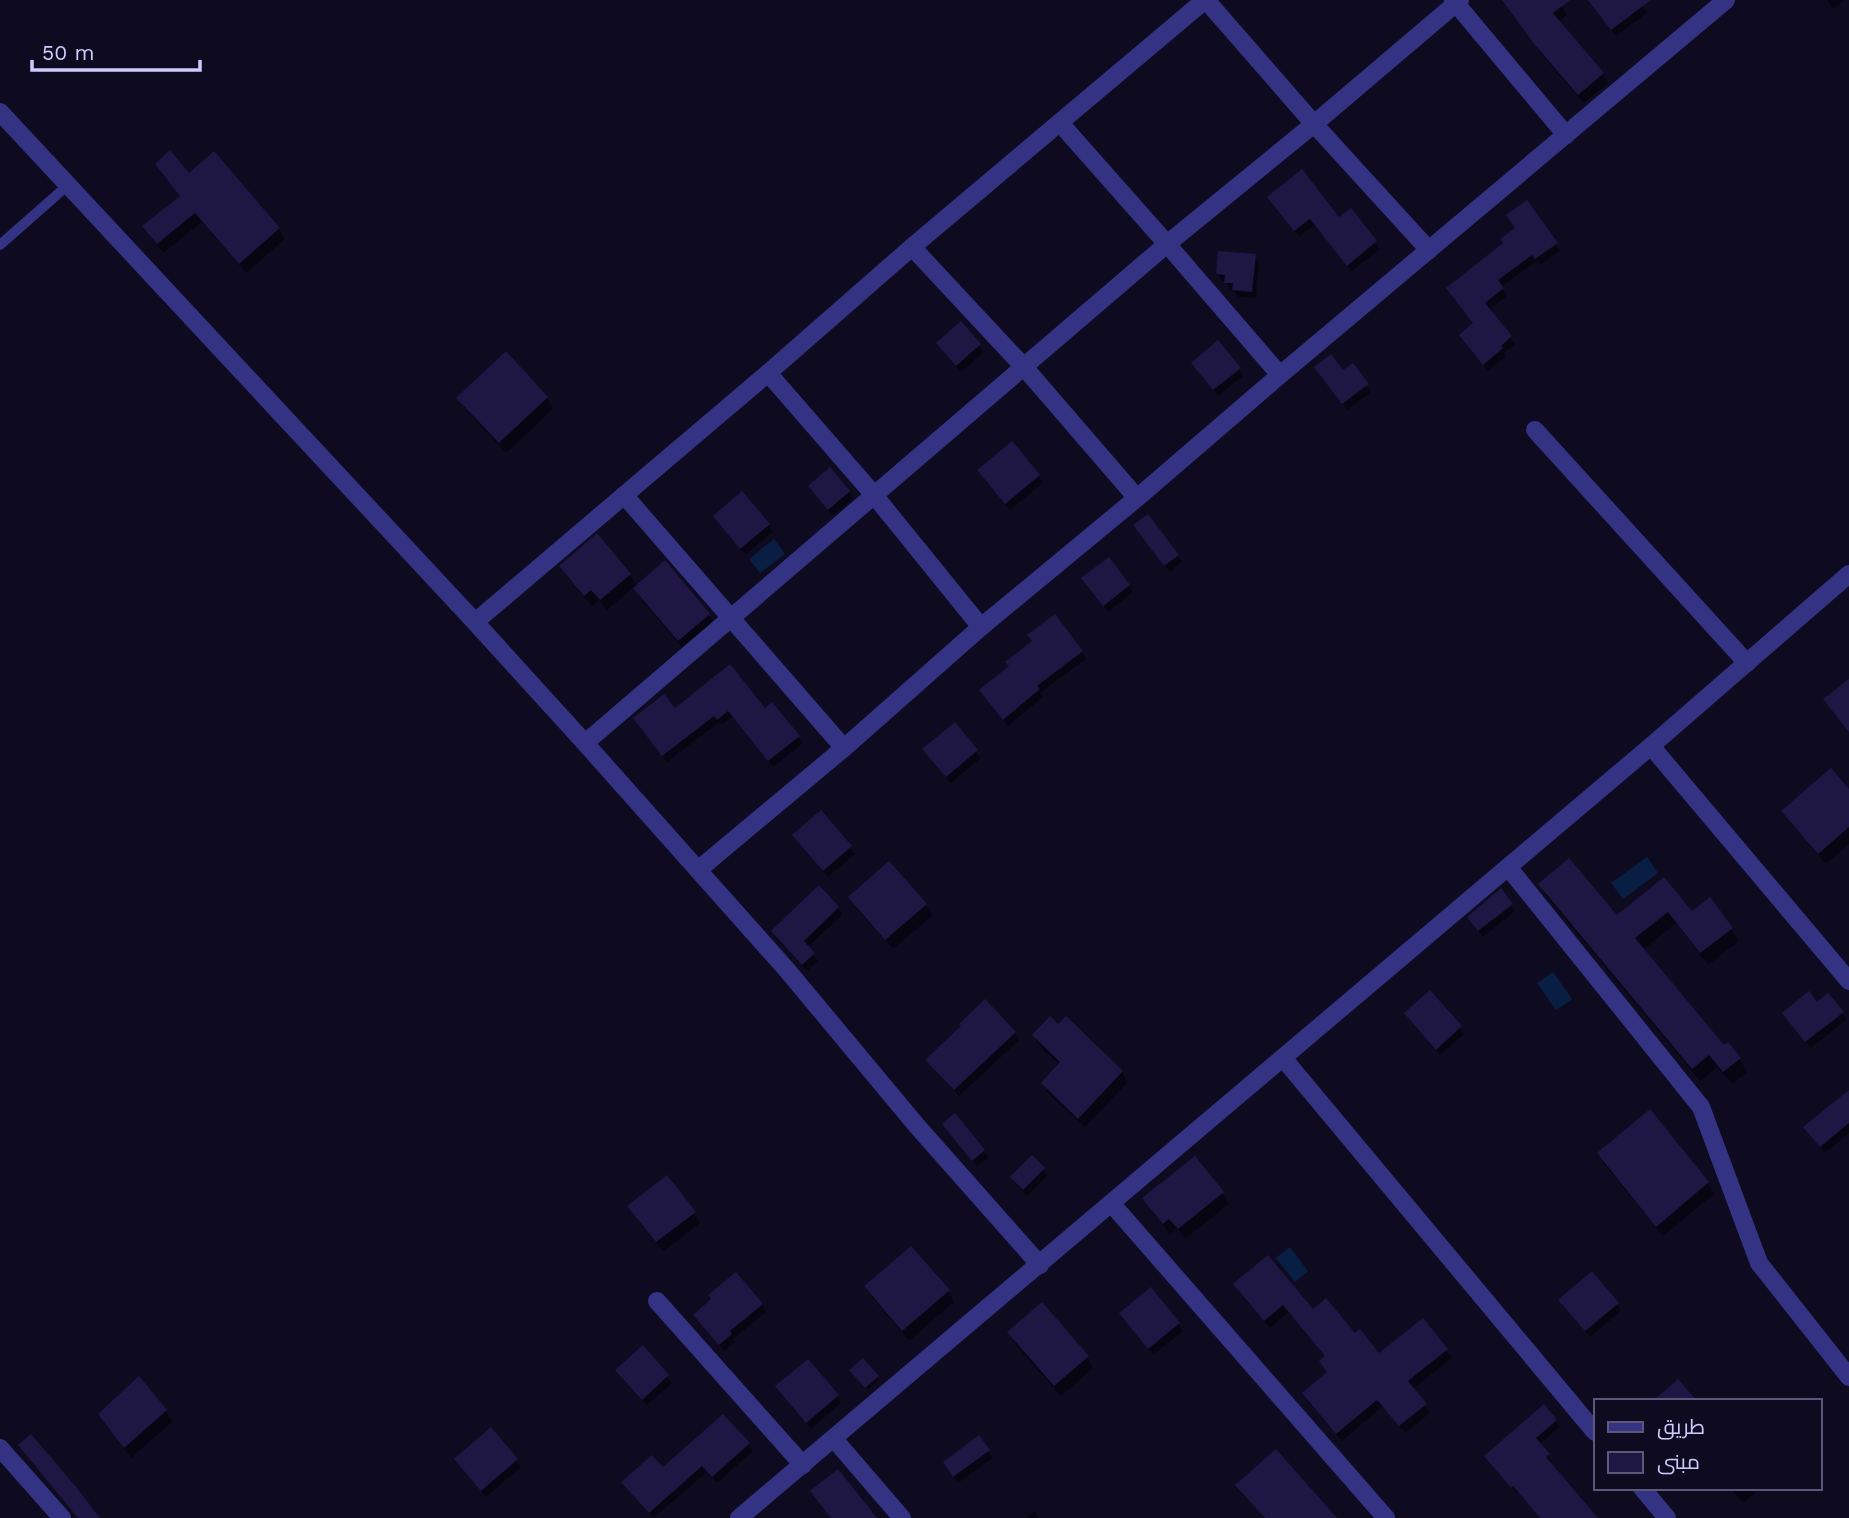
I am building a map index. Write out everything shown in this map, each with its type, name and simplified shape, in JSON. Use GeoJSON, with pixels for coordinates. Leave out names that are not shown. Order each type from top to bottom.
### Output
{"type":"FeatureCollection","features":[{"type":"Feature","properties":{"kind":"street"},"geometry":{"type":"LineString","coordinates":[[475,622],[1205,0],[1429,250]]}},
{"type":"Feature","properties":{"kind":"street"},"geometry":{"type":"LineString","coordinates":[[698,870],[844,748],[981,627],[1726,0]]}},
{"type":"Feature","properties":{"kind":"street"},"geometry":{"type":"LineString","coordinates":[[585,743],[1167,244],[1314,124],[1456,1],[1566,135]]}},
{"type":"Feature","properties":{"kind":"street"},"geometry":{"type":"LineString","coordinates":[[0,112],[585,743],[787,970],[917,1126],[1040,1265]]}},
{"type":"Feature","properties":{"kind":"street"},"geometry":{"type":"LineString","coordinates":[[1060,124],[1280,376]]}},
{"type":"Feature","properties":{"kind":"street"},"geometry":{"type":"LineString","coordinates":[[912,247],[1024,367],[1137,498]]}},
{"type":"Feature","properties":{"kind":"street"},"geometry":{"type":"LineString","coordinates":[[768,373],[874,495],[981,627]]}},
{"type":"Feature","properties":{"kind":"street"},"geometry":{"type":"LineString","coordinates":[[1535,430],[1747,663]]}},
{"type":"Feature","properties":{"kind":"street"},"geometry":{"type":"LineString","coordinates":[[624,495],[844,748]]}},
{"type":"Feature","properties":{"kind":"street"},"geometry":{"type":"LineString","coordinates":[[739,1518],[1651,746],[1849,574]]}},
{"type":"Feature","properties":{"kind":"street"},"geometry":{"type":"LineString","coordinates":[[1651,746],[1849,981]]}},
{"type":"Feature","properties":{"kind":"street"},"geometry":{"type":"LineString","coordinates":[[1508,867],[1701,1107],[1759,1263],[1849,1377]]}},
{"type":"Feature","properties":{"kind":"street"},"geometry":{"type":"LineString","coordinates":[[1283,1058],[1594,1431]]}},
{"type":"Feature","properties":{"kind":"street"},"geometry":{"type":"LineString","coordinates":[[1111,1203],[1386,1518]]}},
{"type":"Feature","properties":{"kind":"street"},"geometry":{"type":"LineString","coordinates":[[657,1301],[803,1465]]}},
{"type":"Feature","properties":{"kind":"street"},"geometry":{"type":"LineString","coordinates":[[834,1439],[902,1518]]}},
{"type":"Feature","properties":{"kind":"street"},"geometry":{"type":"LineString","coordinates":[[0,1448],[62,1518]]}},
{"type":"Feature","properties":{"kind":"street"},"geometry":{"type":"LineString","coordinates":[[1644,1490],[1667,1518]]}},
{"type":"Feature","properties":{"kind":"lane"},"geometry":{"type":"LineString","coordinates":[[0,246],[68,185]]}},
{"type":"Feature","properties":{"kind":"water"},"geometry":{"type":"Polygon","coordinates":[[[774,539],[785,554],[760,573],[749,559],[774,539]]]}},
{"type":"Feature","properties":{"kind":"water"},"geometry":{"type":"Polygon","coordinates":[[[1647,857],[1658,873],[1623,899],[1611,883],[1647,857]]]}},
{"type":"Feature","properties":{"kind":"water"},"geometry":{"type":"Polygon","coordinates":[[[1553,972],[1572,999],[1556,1010],[1537,983],[1553,972]]]}},
{"type":"Feature","properties":{"kind":"water"},"geometry":{"type":"Polygon","coordinates":[[[1290,1247],[1308,1271],[1295,1282],[1276,1258],[1290,1247]]]}},
{"type":"Feature","properties":{"kind":"building"},"geometry":{"type":"Polygon","coordinates":[[[1502,0],[1570,0],[1553,13],[1604,73],[1578,95],[1534,44],[1502,0]]]}},
{"type":"Feature","properties":{"kind":"building"},"geometry":{"type":"Polygon","coordinates":[[[1588,0],[1651,0],[1611,30],[1588,0]]]}},
{"type":"Feature","properties":{"kind":"building"},"geometry":{"type":"Polygon","coordinates":[[[170,150],[189,173],[214,151],[280,228],[239,264],[195,213],[157,244],[142,226],[180,196],[155,164],[170,150]]]}},
{"type":"Feature","properties":{"kind":"building"},"geometry":{"type":"Polygon","coordinates":[[[1302,169],[1339,217],[1351,208],[1377,241],[1347,266],[1310,219],[1294,231],[1267,197],[1302,169]]]}},
{"type":"Feature","properties":{"kind":"building"},"geometry":{"type":"Polygon","coordinates":[[[1527,200],[1558,243],[1535,259],[1532,255],[1498,280],[1504,288],[1485,303],[1512,336],[1501,346],[1503,348],[1483,365],[1459,335],[1473,323],[1446,288],[1503,243],[1500,239],[1515,228],[1506,215],[1527,200]]]}},
{"type":"Feature","properties":{"kind":"building"},"geometry":{"type":"Polygon","coordinates":[[[1218,251],[1256,254],[1252,292],[1232,290],[1233,283],[1224,283],[1225,275],[1216,274],[1218,251]]]}},
{"type":"Feature","properties":{"kind":"building"},"geometry":{"type":"Polygon","coordinates":[[[961,321],[981,344],[956,366],[936,343],[961,321]]]}},
{"type":"Feature","properties":{"kind":"building"},"geometry":{"type":"Polygon","coordinates":[[[1218,340],[1241,368],[1213,390],[1191,363],[1218,340]]]}},
{"type":"Feature","properties":{"kind":"building"},"geometry":{"type":"Polygon","coordinates":[[[506,351],[548,397],[499,443],[456,398],[506,351]]]}},
{"type":"Feature","properties":{"kind":"building"},"geometry":{"type":"Polygon","coordinates":[[[1331,354],[1343,370],[1353,363],[1369,384],[1342,404],[1314,367],[1331,354]]]}},
{"type":"Feature","properties":{"kind":"building"},"geometry":{"type":"Polygon","coordinates":[[[1012,441],[1040,475],[1005,504],[977,470],[1012,441]]]}},
{"type":"Feature","properties":{"kind":"building"},"geometry":{"type":"Polygon","coordinates":[[[830,467],[850,491],[828,510],[808,486],[830,467]]]}},
{"type":"Feature","properties":{"kind":"building"},"geometry":{"type":"Polygon","coordinates":[[[742,491],[770,524],[740,549],[713,516],[742,491]]]}},
{"type":"Feature","properties":{"kind":"building"},"geometry":{"type":"Polygon","coordinates":[[[1148,514],[1179,555],[1164,566],[1133,525],[1148,514]]]}},
{"type":"Feature","properties":{"kind":"building"},"geometry":{"type":"Polygon","coordinates":[[[597,533],[631,574],[600,600],[591,590],[584,596],[559,566],[597,533]]]}},
{"type":"Feature","properties":{"kind":"building"},"geometry":{"type":"Polygon","coordinates":[[[1109,557],[1130,585],[1103,606],[1081,578],[1109,557]]]}},
{"type":"Feature","properties":{"kind":"building"},"geometry":{"type":"Polygon","coordinates":[[[665,560],[710,614],[678,641],[633,588],[665,560]]]}},
{"type":"Feature","properties":{"kind":"building"},"geometry":{"type":"Polygon","coordinates":[[[1055,614],[1083,651],[1037,686],[1040,689],[1003,720],[979,690],[1009,666],[1005,662],[1032,641],[1027,635],[1055,614]]]}},
{"type":"Feature","properties":{"kind":"building"},"geometry":{"type":"Polygon","coordinates":[[[730,664],[765,708],[772,702],[800,736],[768,761],[728,711],[717,720],[714,716],[662,756],[633,718],[664,694],[675,708],[730,664]]]}},
{"type":"Feature","properties":{"kind":"building"},"geometry":{"type":"Polygon","coordinates":[[[1849,679],[1849,732],[1823,699],[1849,679]]]}},
{"type":"Feature","properties":{"kind":"building"},"geometry":{"type":"Polygon","coordinates":[[[955,722],[978,750],[946,777],[922,749],[955,722]]]}},
{"type":"Feature","properties":{"kind":"building"},"geometry":{"type":"Polygon","coordinates":[[[1831,768],[1849,789],[1849,827],[1818,854],[1781,811],[1831,768]]]}},
{"type":"Feature","properties":{"kind":"building"},"geometry":{"type":"Polygon","coordinates":[[[821,810],[852,846],[823,871],[792,835],[821,810]]]}},
{"type":"Feature","properties":{"kind":"building"},"geometry":{"type":"Polygon","coordinates":[[[1569,858],[1617,915],[1664,877],[1692,911],[1710,897],[1733,928],[1700,953],[1668,912],[1635,938],[1724,1045],[1728,1042],[1741,1058],[1723,1072],[1709,1055],[1692,1069],[1538,884],[1569,858]]]}},
{"type":"Feature","properties":{"kind":"building"},"geometry":{"type":"Polygon","coordinates":[[[889,861],[927,904],[885,940],[848,897],[889,861]]]}},
{"type":"Feature","properties":{"kind":"building"},"geometry":{"type":"Polygon","coordinates":[[[819,885],[839,907],[804,941],[815,953],[802,965],[771,931],[819,885]]]}},
{"type":"Feature","properties":{"kind":"building"},"geometry":{"type":"Polygon","coordinates":[[[1501,888],[1513,904],[1478,931],[1467,917],[1501,888]]]}},
{"type":"Feature","properties":{"kind":"building"},"geometry":{"type":"Polygon","coordinates":[[[1430,990],[1462,1026],[1436,1050],[1404,1013],[1430,990]]]}},
{"type":"Feature","properties":{"kind":"building"},"geometry":{"type":"Polygon","coordinates":[[[1809,991],[1817,1002],[1828,993],[1844,1012],[1805,1042],[1782,1013],[1809,991]]]}},
{"type":"Feature","properties":{"kind":"building"},"geometry":{"type":"Polygon","coordinates":[[[985,999],[1016,1032],[954,1090],[925,1060],[985,999]]]}},
{"type":"Feature","properties":{"kind":"building"},"geometry":{"type":"Polygon","coordinates":[[[1050,1016],[1058,1024],[1066,1016],[1123,1071],[1078,1119],[1041,1083],[1060,1062],[1032,1035],[1050,1016]]]}},
{"type":"Feature","properties":{"kind":"building"},"geometry":{"type":"Polygon","coordinates":[[[1849,1090],[1849,1123],[1820,1147],[1803,1127],[1849,1090]]]}},
{"type":"Feature","properties":{"kind":"building"},"geometry":{"type":"Polygon","coordinates":[[[1650,1109],[1709,1182],[1656,1227],[1597,1153],[1650,1109]]]}},
{"type":"Feature","properties":{"kind":"building"},"geometry":{"type":"Polygon","coordinates":[[[955,1113],[985,1150],[972,1161],[942,1124],[955,1113]]]}},
{"type":"Feature","properties":{"kind":"building"},"geometry":{"type":"Polygon","coordinates":[[[1032,1155],[1045,1168],[1023,1190],[1010,1177],[1032,1155]]]}},
{"type":"Feature","properties":{"kind":"building"},"geometry":{"type":"Polygon","coordinates":[[[1195,1156],[1224,1192],[1178,1229],[1169,1219],[1163,1224],[1142,1198],[1195,1156]]]}},
{"type":"Feature","properties":{"kind":"building"},"geometry":{"type":"Polygon","coordinates":[[[667,1175],[696,1212],[656,1242],[627,1206],[667,1175]]]}},
{"type":"Feature","properties":{"kind":"building"},"geometry":{"type":"Polygon","coordinates":[[[911,1246],[950,1290],[902,1331],[864,1286],[911,1246]]]}},
{"type":"Feature","properties":{"kind":"building"},"geometry":{"type":"Polygon","coordinates":[[[1268,1255],[1313,1309],[1326,1298],[1355,1333],[1360,1329],[1379,1353],[1423,1318],[1448,1349],[1408,1381],[1427,1404],[1399,1426],[1377,1400],[1336,1434],[1302,1393],[1327,1372],[1319,1361],[1325,1356],[1283,1305],[1264,1321],[1233,1284],[1268,1255]]]}},
{"type":"Feature","properties":{"kind":"building"},"geometry":{"type":"Polygon","coordinates":[[[1592,1271],[1619,1303],[1585,1331],[1558,1300],[1592,1271]]]}},
{"type":"Feature","properties":{"kind":"building"},"geometry":{"type":"Polygon","coordinates":[[[736,1272],[763,1304],[730,1331],[732,1334],[719,1345],[693,1315],[711,1299],[708,1295],[736,1272]]]}},
{"type":"Feature","properties":{"kind":"building"},"geometry":{"type":"Polygon","coordinates":[[[1151,1287],[1180,1323],[1148,1349],[1119,1313],[1151,1287]]]}},
{"type":"Feature","properties":{"kind":"building"},"geometry":{"type":"Polygon","coordinates":[[[1042,1302],[1089,1356],[1054,1386],[1007,1332],[1042,1302]]]}},
{"type":"Feature","properties":{"kind":"building"},"geometry":{"type":"Polygon","coordinates":[[[643,1345],[669,1375],[642,1400],[615,1370],[643,1345]]]}},
{"type":"Feature","properties":{"kind":"building"},"geometry":{"type":"Polygon","coordinates":[[[863,1358],[879,1376],[865,1388],[849,1370],[863,1358]]]}},
{"type":"Feature","properties":{"kind":"building"},"geometry":{"type":"Polygon","coordinates":[[[808,1359],[839,1395],[806,1423],[775,1386],[808,1359]]]}},
{"type":"Feature","properties":{"kind":"building"},"geometry":{"type":"Polygon","coordinates":[[[139,1376],[167,1410],[124,1448],[98,1414],[139,1376]]]}},
{"type":"Feature","properties":{"kind":"building"},"geometry":{"type":"Polygon","coordinates":[[[1678,1379],[1695,1399],[1655,1399],[1678,1379]]]}},
{"type":"Feature","properties":{"kind":"building"},"geometry":{"type":"Polygon","coordinates":[[[1544,1404],[1557,1420],[1536,1438],[1550,1454],[1546,1457],[1598,1518],[1540,1518],[1484,1456],[1544,1404]]]}},
{"type":"Feature","properties":{"kind":"building"},"geometry":{"type":"Polygon","coordinates":[[[723,1414],[750,1443],[712,1477],[702,1466],[649,1513],[621,1482],[652,1455],[663,1467],[723,1414]]]}},
{"type":"Feature","properties":{"kind":"building"},"geometry":{"type":"Polygon","coordinates":[[[491,1427],[518,1459],[481,1491],[454,1459],[491,1427]]]}},
{"type":"Feature","properties":{"kind":"building"},"geometry":{"type":"Polygon","coordinates":[[[31,1434],[100,1518],[78,1518],[18,1445],[31,1434]]]}},
{"type":"Feature","properties":{"kind":"building"},"geometry":{"type":"Polygon","coordinates":[[[979,1435],[990,1450],[953,1477],[943,1462],[979,1435]]]}},
{"type":"Feature","properties":{"kind":"building"},"geometry":{"type":"Polygon","coordinates":[[[1276,1449],[1337,1518],[1265,1518],[1235,1485],[1276,1449]]]}},
{"type":"Feature","properties":{"kind":"building"},"geometry":{"type":"Polygon","coordinates":[[[838,1469],[877,1518],[831,1518],[810,1491],[838,1469]]]}}]}
